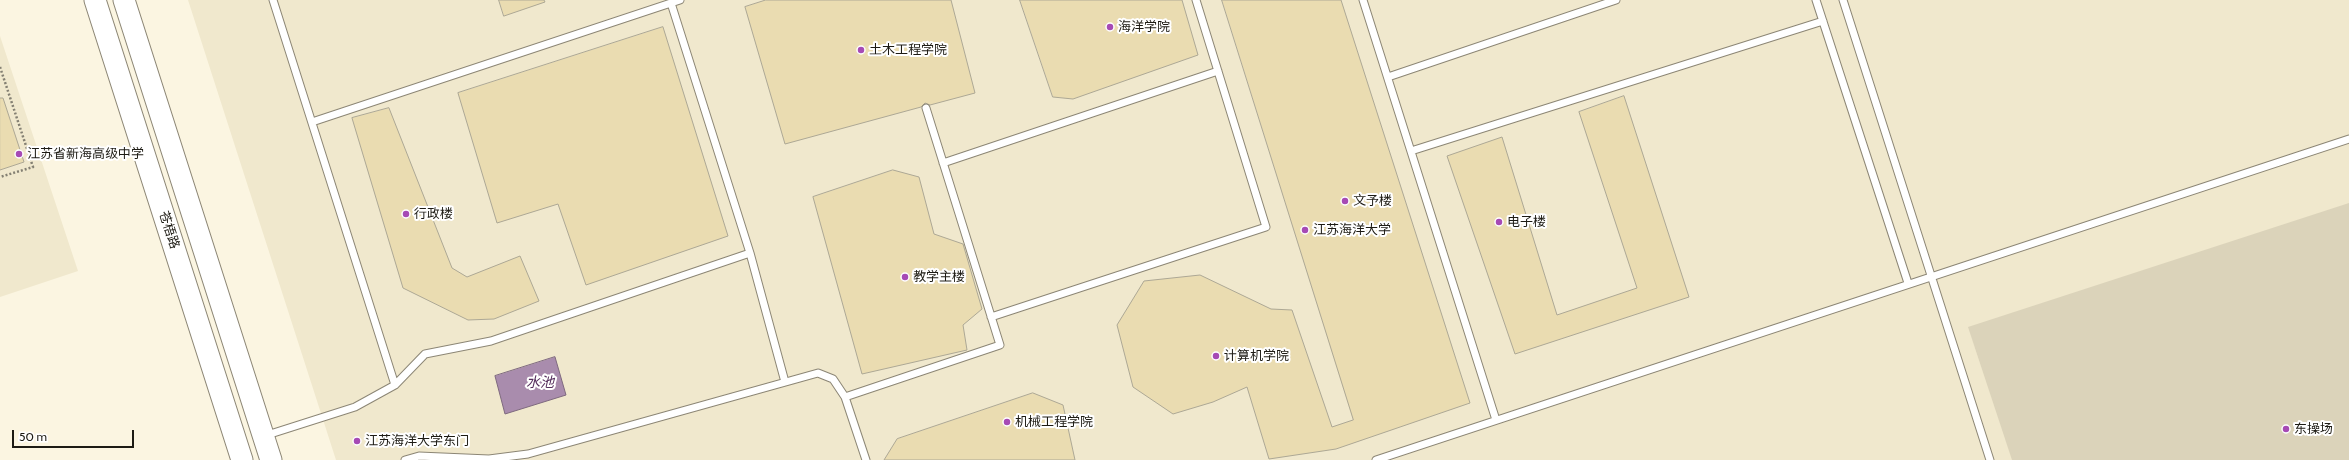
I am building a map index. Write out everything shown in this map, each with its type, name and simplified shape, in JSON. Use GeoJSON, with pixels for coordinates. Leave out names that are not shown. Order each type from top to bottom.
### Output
{"type":"FeatureCollection","features":[{"type":"Feature","properties":{"kind":"main road","name":"苍梧路"},"geometry":{"type":"LineString","coordinates":[[95,0],[242,460]]}},
{"type":"Feature","properties":{"kind":"main road","name":"苍梧路"},"geometry":{"type":"LineString","coordinates":[[124,0],[270,460]]}},
{"type":"Feature","properties":{"kind":"lane"},"geometry":{"type":"LineString","coordinates":[[273,0],[395,386]]}},
{"type":"Feature","properties":{"kind":"lane"},"geometry":{"type":"LineString","coordinates":[[312,122],[680,0]]}},
{"type":"Feature","properties":{"kind":"lane"},"geometry":{"type":"LineString","coordinates":[[991,317],[1266,227],[1196,0]]}},
{"type":"Feature","properties":{"kind":"lane"},"geometry":{"type":"LineString","coordinates":[[1364,0],[1496,420]]}},
{"type":"Feature","properties":{"kind":"lane"},"geometry":{"type":"LineString","coordinates":[[1388,77],[1616,0]]}},
{"type":"Feature","properties":{"kind":"lane"},"geometry":{"type":"LineString","coordinates":[[1816,0],[1908,283]]}},
{"type":"Feature","properties":{"kind":"lane"},"geometry":{"type":"LineString","coordinates":[[1843,0],[1990,460]]}},
{"type":"Feature","properties":{"kind":"lane"},"geometry":{"type":"LineString","coordinates":[[671,3],[750,253],[785,382]]}},
{"type":"Feature","properties":{"kind":"lane"},"geometry":{"type":"LineString","coordinates":[[1411,151],[1823,21]]}},
{"type":"Feature","properties":{"kind":"lane"},"geometry":{"type":"LineString","coordinates":[[943,163],[1218,71]]}},
{"type":"Feature","properties":{"kind":"lane"},"geometry":{"type":"LineString","coordinates":[[845,397],[1000,345],[926,108]]}},
{"type":"Feature","properties":{"kind":"lane"},"geometry":{"type":"LineString","coordinates":[[1376,460],[1932,275],[2349,139]]}},
{"type":"Feature","properties":{"kind":"lane"},"geometry":{"type":"LineString","coordinates":[[263,436],[355,407],[395,386],[425,354],[491,341],[750,253]]}},
{"type":"Feature","properties":{"kind":"lane"},"geometry":{"type":"LineString","coordinates":[[406,460],[420,458],[489,459],[528,454],[818,373],[833,379],[845,397],[866,460]]}},
{"type":"Feature","properties":{"kind":"path"},"geometry":{"type":"LineString","coordinates":[[0,67],[33,166],[0,177]]}},
{"type":"Feature","properties":{"kind":"shaded area","name":"江苏海洋大学"},"geometry":{"type":"Polygon","coordinates":[[[188,0],[2349,0],[2349,460],[336,460],[188,0]]]}},
{"type":"Feature","properties":{"kind":"shaded area","name":"江苏省新海高级中学"},"geometry":{"type":"Polygon","coordinates":[[[0,36],[78,271],[0,297],[0,36]]]}},
{"type":"Feature","properties":{"kind":"shaded area"},"geometry":{"type":"Polygon","coordinates":[[[2349,203],[2349,460],[2012,460],[1968,327],[2349,203]]]}},
{"type":"Feature","properties":{"kind":"water","name":"水池"},"geometry":{"type":"Polygon","coordinates":[[[555,357],[566,395],[505,414],[495,376],[555,357]]]}},
{"type":"Feature","properties":{"kind":"building"},"geometry":{"type":"Polygon","coordinates":[[[499,0],[544,0],[545,2],[504,16],[499,0]]]}},
{"type":"Feature","properties":{"kind":"building","name":"土木工程学院"},"geometry":{"type":"Polygon","coordinates":[[[766,0],[951,0],[975,93],[930,105],[925,103],[921,107],[785,144],[745,7],[766,0]]]}},
{"type":"Feature","properties":{"kind":"building","name":"海洋学院"},"geometry":{"type":"Polygon","coordinates":[[[1020,0],[1182,0],[1198,55],[1073,99],[1053,97],[1020,0]]]}},
{"type":"Feature","properties":{"kind":"building","name":"文予楼"},"geometry":{"type":"Polygon","coordinates":[[[1222,0],[1341,0],[1470,403],[1336,449],[1269,459],[1247,387],[1213,402],[1173,414],[1133,387],[1117,325],[1144,281],[1200,275],[1271,309],[1292,310],[1332,427],[1353,420],[1222,0]]]}},
{"type":"Feature","properties":{"kind":"building"},"geometry":{"type":"Polygon","coordinates":[[[663,27],[728,236],[586,285],[558,204],[497,223],[458,93],[663,27]]]}},
{"type":"Feature","properties":{"kind":"building","name":"电子楼"},"geometry":{"type":"Polygon","coordinates":[[[1624,96],[1689,297],[1515,354],[1447,156],[1502,137],[1557,315],[1637,288],[1579,112],[1624,96]]]}},
{"type":"Feature","properties":{"kind":"building"},"geometry":{"type":"Polygon","coordinates":[[[0,98],[3,98],[24,162],[0,170],[0,98]]]}},
{"type":"Feature","properties":{"kind":"building","name":"行政楼"},"geometry":{"type":"Polygon","coordinates":[[[389,108],[452,268],[467,277],[520,256],[539,301],[494,319],[468,320],[403,288],[352,118],[389,108]]]}},
{"type":"Feature","properties":{"kind":"building","name":"教学主楼"},"geometry":{"type":"Polygon","coordinates":[[[893,170],[919,177],[934,234],[963,244],[982,309],[963,325],[967,350],[862,374],[813,197],[893,170]]]}},
{"type":"Feature","properties":{"kind":"building","name":"机械工程学院"},"geometry":{"type":"Polygon","coordinates":[[[1033,393],[1063,405],[1075,460],[884,460],[897,439],[1033,393]]]}},
{"type":"Feature","properties":{"kind":"place","name":"海洋学院"},"geometry":{"type":"Point","coordinates":[1110,27]}},
{"type":"Feature","properties":{"kind":"place","name":"土木工程学院"},"geometry":{"type":"Point","coordinates":[861,50]}},
{"type":"Feature","properties":{"kind":"place","name":"江苏省新海高级中学"},"geometry":{"type":"Point","coordinates":[19,154]}},
{"type":"Feature","properties":{"kind":"place","name":"文予楼"},"geometry":{"type":"Point","coordinates":[1345,201]}},
{"type":"Feature","properties":{"kind":"place","name":"行政楼"},"geometry":{"type":"Point","coordinates":[406,214]}},
{"type":"Feature","properties":{"kind":"place","name":"电子楼"},"geometry":{"type":"Point","coordinates":[1499,222]}},
{"type":"Feature","properties":{"kind":"place","name":"江苏海洋大学"},"geometry":{"type":"Point","coordinates":[1305,230]}},
{"type":"Feature","properties":{"kind":"place","name":"教学主楼"},"geometry":{"type":"Point","coordinates":[905,277]}},
{"type":"Feature","properties":{"kind":"place","name":"计算机学院"},"geometry":{"type":"Point","coordinates":[1216,356]}},
{"type":"Feature","properties":{"kind":"place","name":"机械工程学院"},"geometry":{"type":"Point","coordinates":[1007,422]}},
{"type":"Feature","properties":{"kind":"place","name":"东操场"},"geometry":{"type":"Point","coordinates":[2286,429]}},
{"type":"Feature","properties":{"kind":"place","name":"江苏海洋大学东门"},"geometry":{"type":"Point","coordinates":[357,441]}}]}
